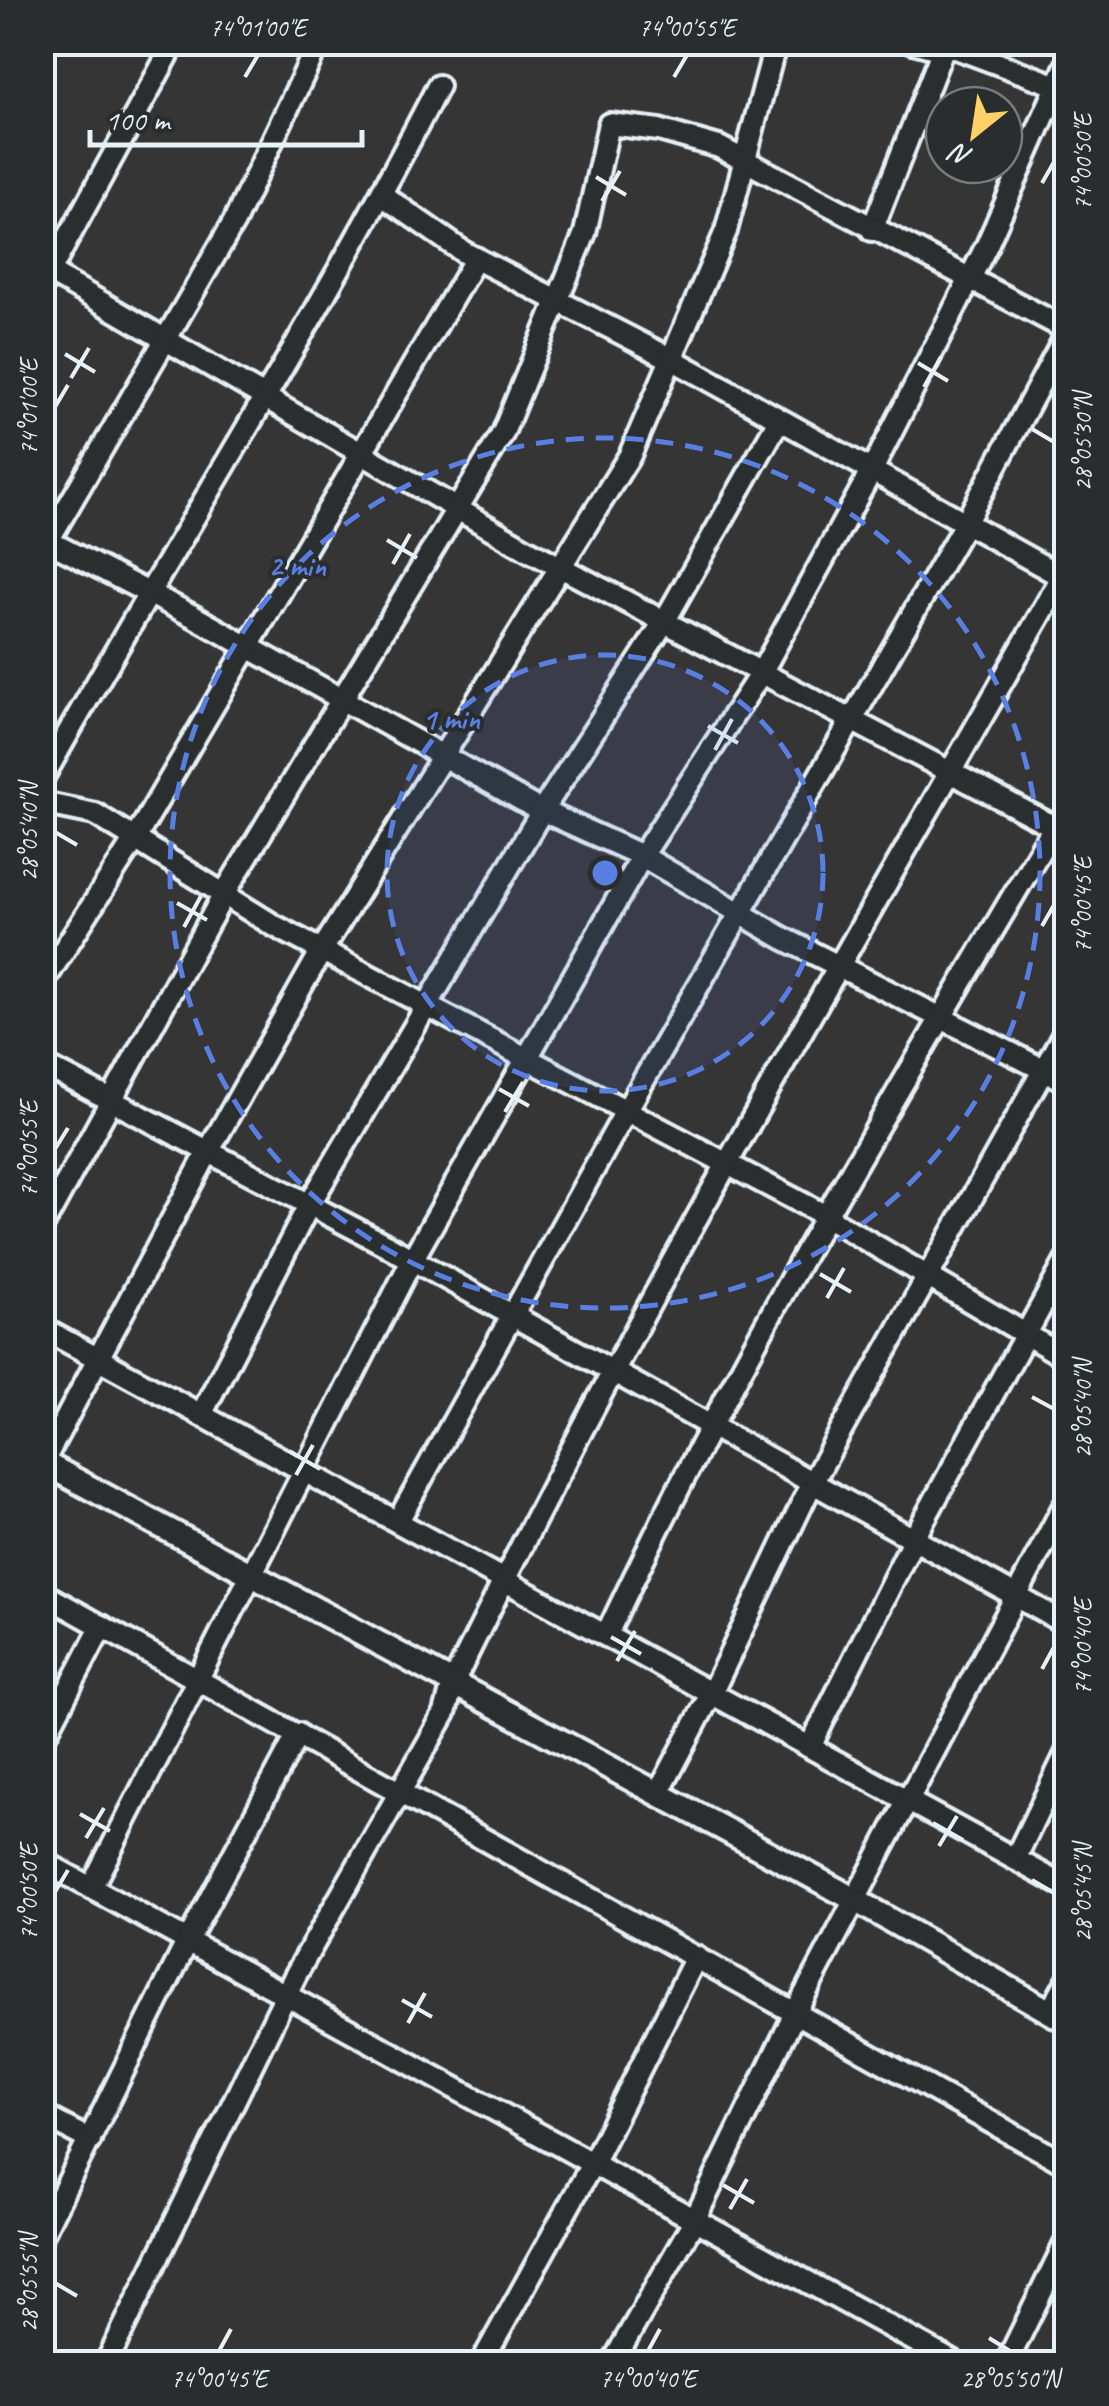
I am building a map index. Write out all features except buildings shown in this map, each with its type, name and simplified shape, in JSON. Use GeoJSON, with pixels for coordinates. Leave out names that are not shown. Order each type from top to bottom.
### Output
{"type":"FeatureCollection","features":[{"type":"Feature","properties":{"kind":"street"},"geometry":{"type":"LineString","coordinates":[[175,42],[45,275],[166,338],[561,568],[1060,830],[941,1017],[827,1217],[680,1481],[607,1634]]}},
{"type":"Feature","properties":{"kind":"street"},"geometry":{"type":"LineString","coordinates":[[319,42],[234,222],[46,539],[542,811],[642,856],[839,966],[1066,1081]]}},
{"type":"Feature","properties":{"kind":"street"},"geometry":{"type":"LineString","coordinates":[[776,42],[726,231],[630,455],[322,950],[208,1152],[43,1463],[856,1900],[1058,2016],[1066,1983]]}},
{"type":"Feature","properties":{"kind":"street"},"geometry":{"type":"LineString","coordinates":[[91,1888],[201,1680],[249,1574],[412,1260],[642,856],[761,673],[872,470],[971,277],[1064,80],[944,46],[914,42]]}},
{"type":"Feature","properties":{"kind":"street"},"geometry":{"type":"LineString","coordinates":[[872,230],[944,46]]}},
{"type":"Feature","properties":{"kind":"street"},"geometry":{"type":"LineString","coordinates":[[42,779],[147,592],[382,195],[438,86]]}},
{"type":"Feature","properties":{"kind":"street"},"geometry":{"type":"LineString","coordinates":[[42,1226],[224,894],[504,434],[585,233],[608,124],[659,130],[718,147],[872,230],[971,277],[1066,332],[967,520],[626,1111],[398,1521]]}},
{"type":"Feature","properties":{"kind":"street"},"geometry":{"type":"LineString","coordinates":[[106,2364],[286,1996],[445,1713],[453,1683],[610,1370],[725,1162],[1065,575],[672,360],[476,258],[382,195]]}},
{"type":"Feature","properties":{"kind":"street"},"geometry":{"type":"LineString","coordinates":[[42,984],[135,839],[476,258]]}},
{"type":"Feature","properties":{"kind":"street"},"geometry":{"type":"LineString","coordinates":[[202,1415],[309,1205],[542,811],[664,622],[780,420]]}},
{"type":"Feature","properties":{"kind":"street"},"geometry":{"type":"LineString","coordinates":[[42,803],[95,814],[322,950],[827,1217],[1066,1358]]}},
{"type":"Feature","properties":{"kind":"street"},"geometry":{"type":"LineString","coordinates":[[658,1794],[712,1692],[813,1481],[1066,1030]]}},
{"type":"Feature","properties":{"kind":"street"},"geometry":{"type":"LineString","coordinates":[[42,1064],[412,1260],[1066,1624]]}},
{"type":"Feature","properties":{"kind":"street"},"geometry":{"type":"LineString","coordinates":[[810,1747],[914,1538],[1066,1261]]}},
{"type":"Feature","properties":{"kind":"street"},"geometry":{"type":"LineString","coordinates":[[42,1328],[1066,1887]]}},
{"type":"Feature","properties":{"kind":"street"},"geometry":{"type":"LineString","coordinates":[[612,2364],[694,2219],[795,2013],[1066,1502]]}},
{"type":"Feature","properties":{"kind":"street"},"geometry":{"type":"LineString","coordinates":[[42,1593],[1066,2164]]}},
{"type":"Feature","properties":{"kind":"street"},"geometry":{"type":"LineString","coordinates":[[42,1741],[102,1626]]}},
{"type":"Feature","properties":{"kind":"street"},"geometry":{"type":"LineString","coordinates":[[42,2235],[186,1942],[298,1734]]}},
{"type":"Feature","properties":{"kind":"street"},"geometry":{"type":"LineString","coordinates":[[1015,1859],[1066,1754]]}},
{"type":"Feature","properties":{"kind":"street"},"geometry":{"type":"LineString","coordinates":[[42,1861],[957,2364]]}},
{"type":"Feature","properties":{"kind":"street"},"geometry":{"type":"LineString","coordinates":[[482,2364],[592,2164],[696,1957]]}},
{"type":"Feature","properties":{"kind":"street"},"geometry":{"type":"LineString","coordinates":[[42,2115],[90,2140]]}},
{"type":"Feature","properties":{"kind":"street"},"geometry":{"type":"LineString","coordinates":[[1006,2364],[1066,2242]]}}]}
